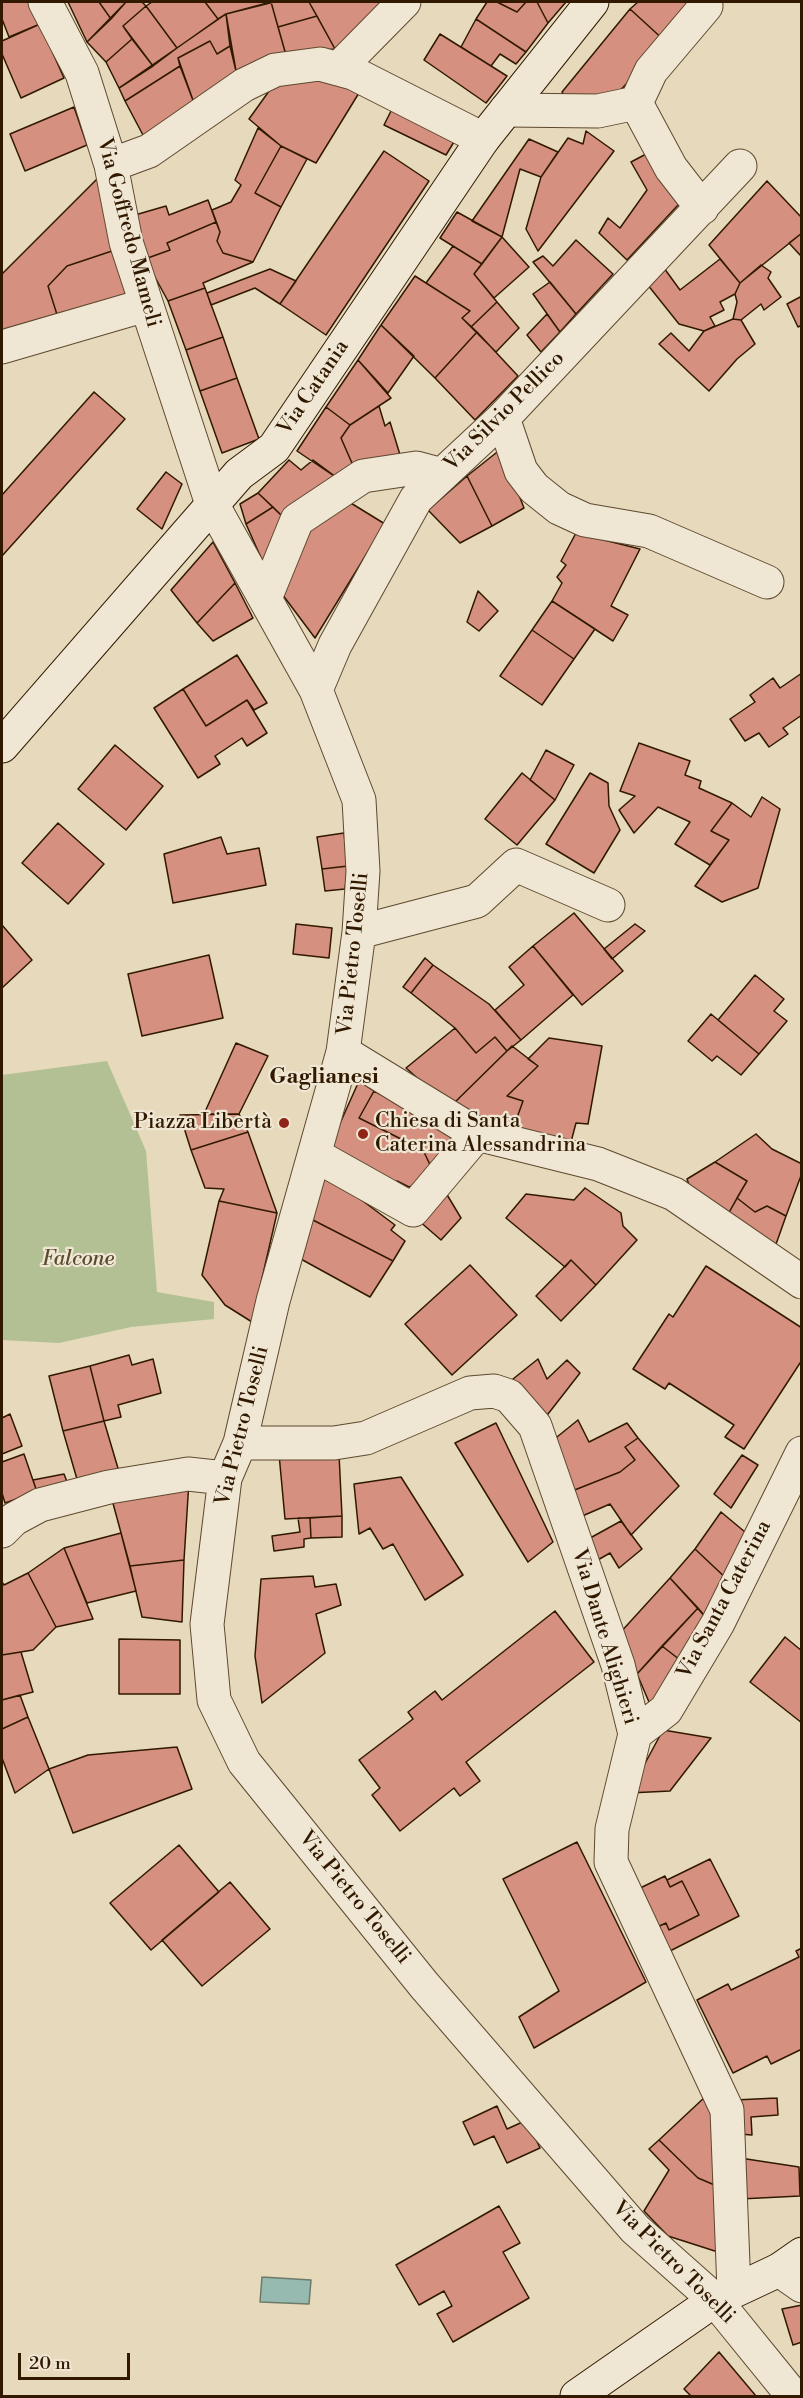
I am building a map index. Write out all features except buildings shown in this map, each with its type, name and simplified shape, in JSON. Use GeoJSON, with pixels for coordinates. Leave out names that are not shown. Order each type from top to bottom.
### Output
{"type":"FeatureCollection","features":[{"type":"Feature","properties":{"kind":"street","name":"Via Goffredo Mameli"},"geometry":{"type":"LineString","coordinates":[[45,2],[82,73],[111,165],[126,242],[212,504]]}},
{"type":"Feature","properties":{"kind":"street"},"geometry":{"type":"LineString","coordinates":[[338,69],[404,2]]}},
{"type":"Feature","properties":{"kind":"street","name":"Via Catania"},"geometry":{"type":"LineString","coordinates":[[2,746],[239,474],[274,448],[483,139],[592,2]]}},
{"type":"Feature","properties":{"kind":"street"},"geometry":{"type":"LineString","coordinates":[[636,103],[651,71],[706,6]]}},
{"type":"Feature","properties":{"kind":"street"},"geometry":{"type":"LineString","coordinates":[[111,165],[149,150],[244,85],[274,70],[320,64],[353,73],[483,139]]}},
{"type":"Feature","properties":{"kind":"street"},"geometry":{"type":"LineString","coordinates":[[506,110],[598,111],[636,103]]}},
{"type":"Feature","properties":{"kind":"street"},"geometry":{"type":"LineString","coordinates":[[636,103],[671,168],[702,208]]}},
{"type":"Feature","properties":{"kind":"street","name":"Via Silvio Pellico"},"geometry":{"type":"LineString","coordinates":[[316,690],[335,645],[416,499],[503,418],[740,166]]}},
{"type":"Feature","properties":{"kind":"street"},"geometry":{"type":"LineString","coordinates":[[2,347],[146,305]]}},
{"type":"Feature","properties":{"kind":"street"},"geometry":{"type":"LineString","coordinates":[[503,418],[521,471],[534,488],[560,508],[585,520],[649,531],[767,582]]}},
{"type":"Feature","properties":{"kind":"street"},"geometry":{"type":"LineString","coordinates":[[266,596],[297,520],[363,476],[416,468],[442,475]]}},
{"type":"Feature","properties":{"kind":"street","name":"Via Pietro Toselli"},"geometry":{"type":"LineString","coordinates":[[212,504],[266,596],[316,690],[359,800],[363,871],[359,932],[344,1052],[273,1301],[240,1443],[225,1478],[207,1624],[214,1700],[244,1762],[424,1985],[635,2229],[725,2295],[793,2397]]}},
{"type":"Feature","properties":{"kind":"street"},"geometry":{"type":"LineString","coordinates":[[359,932],[477,901],[516,865],[608,905]]}},
{"type":"Feature","properties":{"kind":"street"},"geometry":{"type":"LineString","coordinates":[[344,1052],[477,1134],[598,1164],[674,1194],[801,1282]]}},
{"type":"Feature","properties":{"kind":"street"},"geometry":{"type":"LineString","coordinates":[[315,1155],[413,1210],[477,1134]]}},
{"type":"Feature","properties":{"kind":"street","name":"Via Dante Alighieri"},"geometry":{"type":"LineString","coordinates":[[240,1443],[334,1443],[366,1438],[470,1393],[494,1391],[509,1396],[521,1407],[540,1436],[618,1665],[635,1734],[612,1829],[611,1862],[727,2110],[725,2295]]}},
{"type":"Feature","properties":{"kind":"street","name":"Via Santa Caterina"},"geometry":{"type":"LineString","coordinates":[[635,1734],[666,1710],[712,1633],[801,1453]]}},
{"type":"Feature","properties":{"kind":"street"},"geometry":{"type":"LineString","coordinates":[[2,1531],[14,1519],[40,1505],[109,1487],[188,1474],[225,1478]]}},
{"type":"Feature","properties":{"kind":"street"},"geometry":{"type":"LineString","coordinates":[[577,2397],[725,2295],[794,2270]]}},
{"type":"Feature","properties":{"kind":"green space","name":"Falcone"},"geometry":{"type":"Polygon","coordinates":[[[107,1061],[146,1151],[157,1292],[214,1302],[214,1319],[131,1327],[59,1343],[2,1340],[2,1075],[107,1061]]]}},
{"type":"Feature","properties":{"kind":"water"},"geometry":{"type":"Polygon","coordinates":[[[262,2277],[311,2280],[309,2304],[260,2302],[262,2277]]]}},
{"type":"Feature","properties":{"kind":"place","name":"Piazza Libertà"},"geometry":{"type":"Point","coordinates":[284,1123]}},
{"type":"Feature","properties":{"kind":"place","name":"Chiesa di Santa Caterina Alessandrina"},"geometry":{"type":"Point","coordinates":[363,1134]}},
{"type":"Feature","properties":{"kind":"district","name":"Gaglianesi"},"geometry":{"type":"Point","coordinates":[324,1078]}}]}
